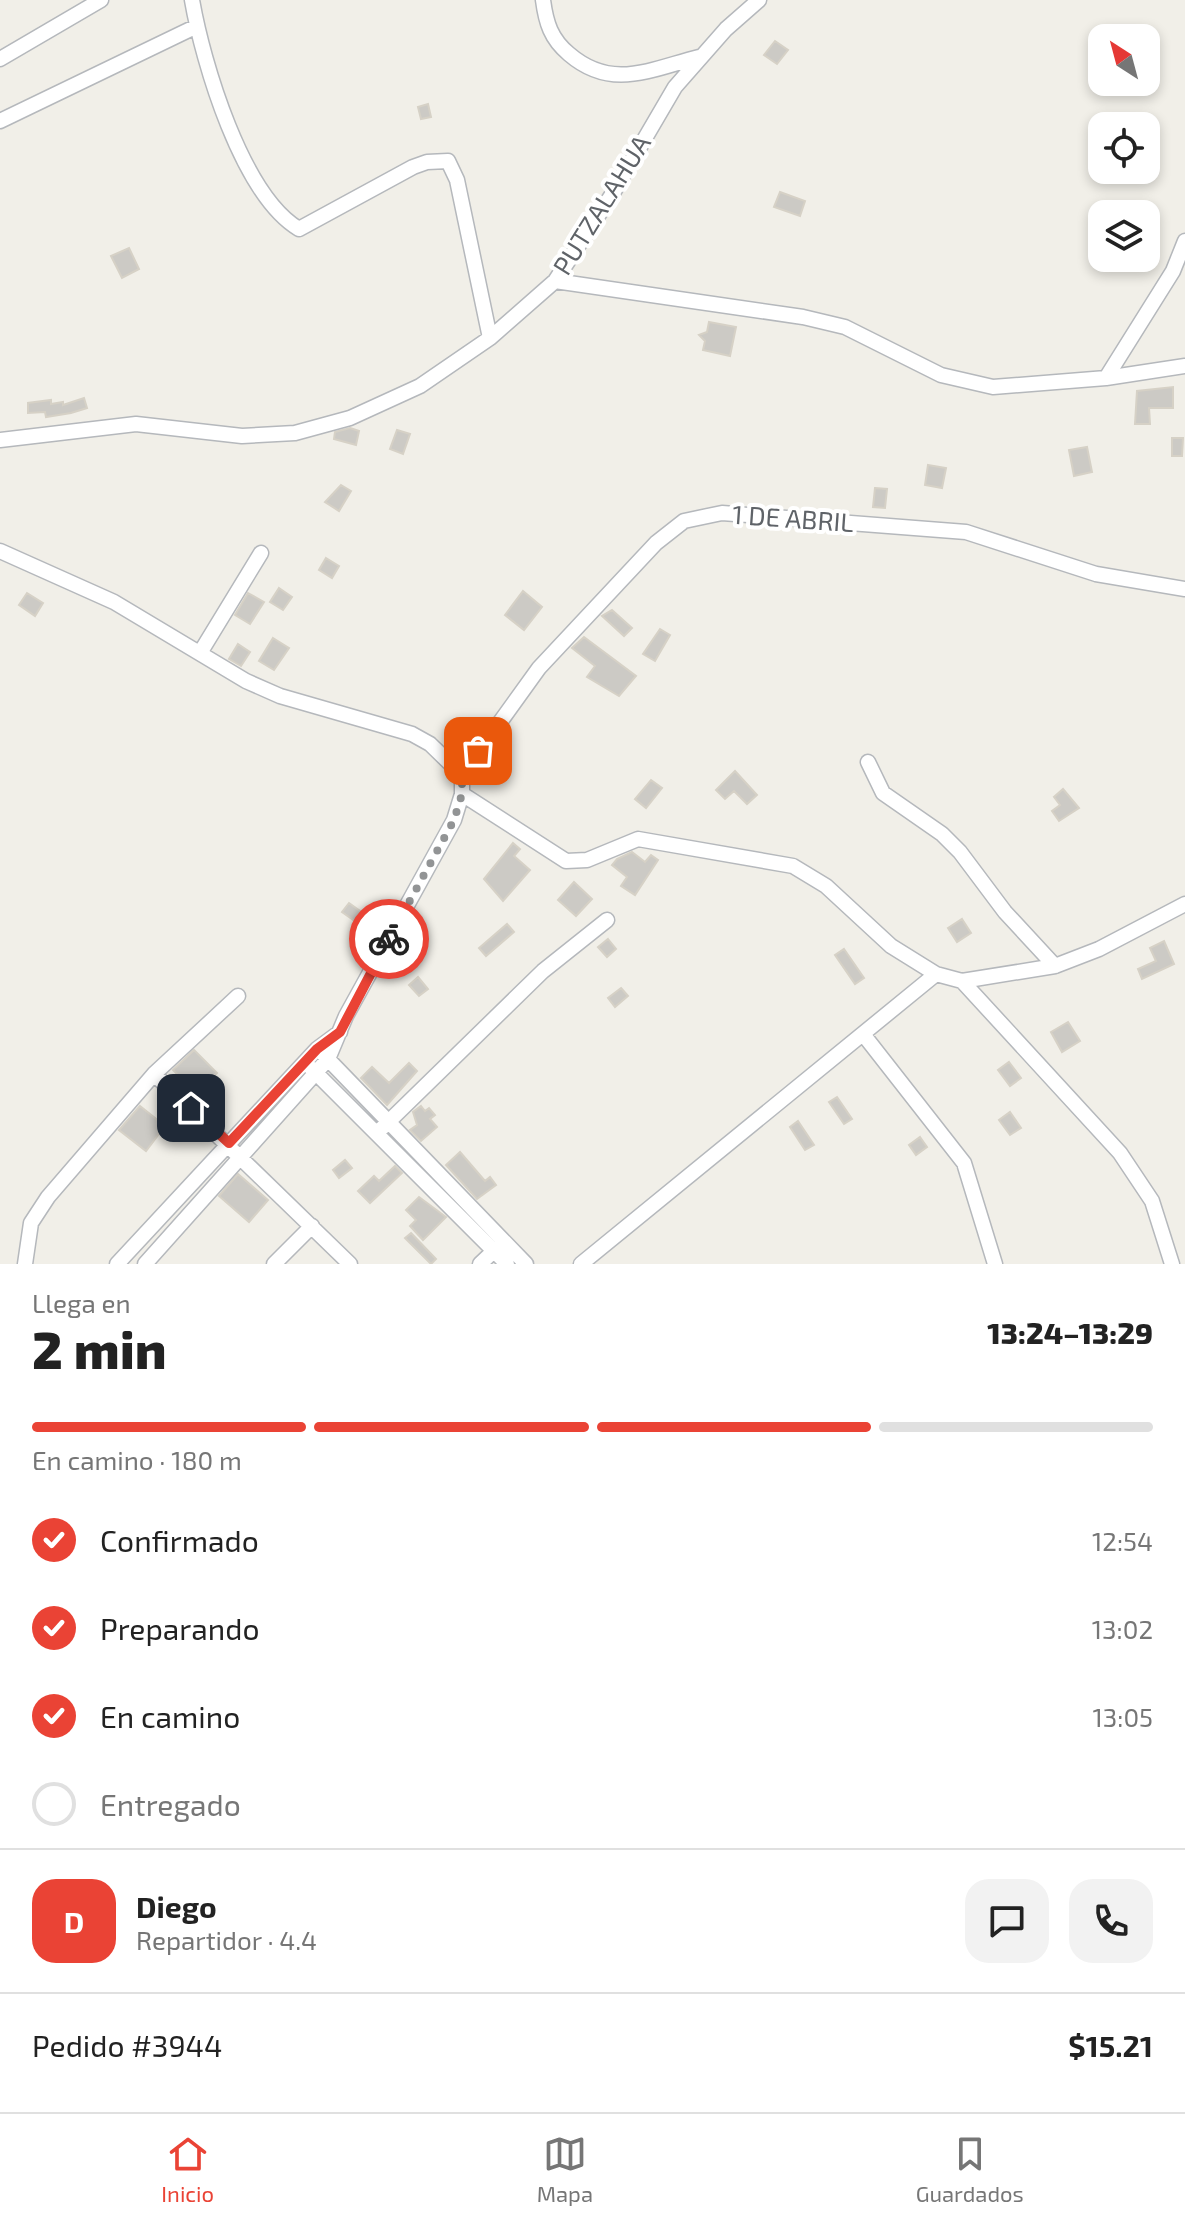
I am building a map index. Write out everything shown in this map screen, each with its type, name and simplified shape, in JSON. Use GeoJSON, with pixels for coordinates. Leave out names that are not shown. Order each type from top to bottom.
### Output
{"type":"FeatureCollection","features":[{"type":"Feature","properties":{"kind":"street"},"geometry":{"type":"LineString","coordinates":[[0,59],[101,0]]}},
{"type":"Feature","properties":{"kind":"street"},"geometry":{"type":"LineString","coordinates":[[192,0],[197,26],[235,144],[283,219],[299,229],[413,167],[427,162],[448,161],[457,180],[490,338]]}},
{"type":"Feature","properties":{"kind":"street"},"geometry":{"type":"LineString","coordinates":[[543,0],[545,22],[557,44],[583,67],[603,75],[622,76],[700,57]]}},
{"type":"Feature","properties":{"kind":"street","name":"PUTZALAHUA"},"geometry":{"type":"LineString","coordinates":[[0,440],[136,424],[242,436],[295,433],[350,418],[420,386],[490,338],[555,281],[613,193],[675,87],[700,57],[759,0]]}},
{"type":"Feature","properties":{"kind":"street"},"geometry":{"type":"LineString","coordinates":[[0,121],[197,26]]}},
{"type":"Feature","properties":{"kind":"street"},"geometry":{"type":"LineString","coordinates":[[1106,378],[1173,271],[1185,241]]}},
{"type":"Feature","properties":{"kind":"street"},"geometry":{"type":"LineString","coordinates":[[555,281],[803,317],[845,327],[941,375],[993,387],[1106,378],[1185,366]]}},
{"type":"Feature","properties":{"kind":"street","name":"1 DE ABRIL"},"geometry":{"type":"LineString","coordinates":[[462,775],[539,668],[656,543],[684,521],[722,513],[966,532],[1096,574],[1185,589]]}},
{"type":"Feature","properties":{"kind":"street"},"geometry":{"type":"LineString","coordinates":[[0,551],[114,602],[280,696],[412,734],[430,744],[462,775],[462,794],[454,820],[340,1032],[322,1054],[317,1073],[145,1264]]}},
{"type":"Feature","properties":{"kind":"street"},"geometry":{"type":"LineString","coordinates":[[200,653],[261,553]]}},
{"type":"Feature","properties":{"kind":"street"},"geometry":{"type":"LineString","coordinates":[[868,762],[883,793],[942,834],[960,852],[1005,912],[1055,966]]}},
{"type":"Feature","properties":{"kind":"street"},"geometry":{"type":"LineString","coordinates":[[462,794],[566,861],[587,860],[638,839],[793,866],[826,886],[891,946],[936,974],[962,981],[1055,966],[1099,949],[1185,904]]}},
{"type":"Feature","properties":{"kind":"street"},"geometry":{"type":"LineString","coordinates":[[383,1127],[543,971],[607,920]]}},
{"type":"Feature","properties":{"kind":"street"},"geometry":{"type":"LineString","coordinates":[[581,1264],[936,974]]}},
{"type":"Feature","properties":{"kind":"street"},"geometry":{"type":"LineString","coordinates":[[962,981],[1120,1153],[1152,1201],[1172,1264]]}},
{"type":"Feature","properties":{"kind":"street"},"geometry":{"type":"LineString","coordinates":[[25,1264],[31,1223],[48,1197],[154,1074],[238,996]]}},
{"type":"Feature","properties":{"kind":"street"},"geometry":{"type":"LineString","coordinates":[[863,1034],[964,1163],[995,1264]]}},
{"type":"Feature","properties":{"kind":"street"},"geometry":{"type":"LineString","coordinates":[[322,1054],[383,1127],[499,1246],[526,1264]]}},
{"type":"Feature","properties":{"kind":"street"},"geometry":{"type":"LineString","coordinates":[[117,1264],[305,1062],[322,1054]]}},
{"type":"Feature","properties":{"kind":"street"},"geometry":{"type":"LineString","coordinates":[[305,1062],[383,1127]]}},
{"type":"Feature","properties":{"kind":"street"},"geometry":{"type":"LineString","coordinates":[[154,1074],[229,1143],[350,1264]]}},
{"type":"Feature","properties":{"kind":"street"},"geometry":{"type":"LineString","coordinates":[[274,1264],[312,1226]]}},
{"type":"Feature","properties":{"kind":"street"},"geometry":{"type":"LineString","coordinates":[[480,1264],[499,1246]]}},
{"type":"Feature","properties":{"kind":"street"},"geometry":{"type":"LineString","coordinates":[[499,1246],[507,1264]]}},
{"type":"Feature","properties":{"kind":"building"},"geometry":{"type":"Polygon","coordinates":[[[775,41],[788,50],[777,64],[764,55],[775,41]]]}},
{"type":"Feature","properties":{"kind":"building"},"geometry":{"type":"Polygon","coordinates":[[[428,104],[431,117],[421,119],[418,107],[428,104]]]}},
{"type":"Feature","properties":{"kind":"building"},"geometry":{"type":"Polygon","coordinates":[[[780,192],[805,201],[800,216],[774,207],[780,192]]]}},
{"type":"Feature","properties":{"kind":"building"},"geometry":{"type":"Polygon","coordinates":[[[129,248],[139,269],[122,278],[111,256],[129,248]]]}},
{"type":"Feature","properties":{"kind":"building"},"geometry":{"type":"Polygon","coordinates":[[[709,322],[736,327],[730,356],[703,350],[705,341],[699,335],[707,332],[709,322]]]}},
{"type":"Feature","properties":{"kind":"building"},"geometry":{"type":"Polygon","coordinates":[[[1173,387],[1173,408],[1149,408],[1150,424],[1135,424],[1137,391],[1173,387]]]}},
{"type":"Feature","properties":{"kind":"building"},"geometry":{"type":"Polygon","coordinates":[[[84,398],[87,408],[71,413],[46,417],[45,412],[28,413],[28,403],[51,400],[51,404],[63,402],[63,405],[84,398]]]}},
{"type":"Feature","properties":{"kind":"building"},"geometry":{"type":"Polygon","coordinates":[[[350,428],[359,431],[356,445],[334,439],[335,432],[350,428]]]}},
{"type":"Feature","properties":{"kind":"building"},"geometry":{"type":"Polygon","coordinates":[[[397,430],[410,434],[403,454],[390,449],[397,430]]]}},
{"type":"Feature","properties":{"kind":"building"},"geometry":{"type":"Polygon","coordinates":[[[1172,438],[1183,438],[1182,456],[1172,456],[1172,438]]]}},
{"type":"Feature","properties":{"kind":"building"},"geometry":{"type":"Polygon","coordinates":[[[1087,447],[1092,472],[1074,476],[1069,450],[1087,447]]]}},
{"type":"Feature","properties":{"kind":"building"},"geometry":{"type":"Polygon","coordinates":[[[928,465],[946,468],[942,488],[925,485],[928,465]]]}},
{"type":"Feature","properties":{"kind":"building"},"geometry":{"type":"Polygon","coordinates":[[[341,485],[351,491],[339,511],[325,502],[341,485]]]}},
{"type":"Feature","properties":{"kind":"building"},"geometry":{"type":"Polygon","coordinates":[[[875,488],[887,489],[885,508],[873,507],[875,488]]]}},
{"type":"Feature","properties":{"kind":"building"},"geometry":{"type":"Polygon","coordinates":[[[326,558],[339,566],[332,578],[319,570],[326,558]]]}},
{"type":"Feature","properties":{"kind":"building"},"geometry":{"type":"Polygon","coordinates":[[[279,588],[292,597],[283,610],[270,602],[279,588]]]}},
{"type":"Feature","properties":{"kind":"building"},"geometry":{"type":"Polygon","coordinates":[[[523,591],[542,607],[524,630],[505,615],[523,591]]]}},
{"type":"Feature","properties":{"kind":"building"},"geometry":{"type":"Polygon","coordinates":[[[27,593],[43,603],[35,616],[19,605],[27,593]]]}},
{"type":"Feature","properties":{"kind":"building"},"geometry":{"type":"Polygon","coordinates":[[[248,593],[264,602],[250,624],[235,615],[248,593]]]}},
{"type":"Feature","properties":{"kind":"building"},"geometry":{"type":"Polygon","coordinates":[[[612,610],[632,628],[624,636],[602,616],[612,610]]]}},
{"type":"Feature","properties":{"kind":"building"},"geometry":{"type":"Polygon","coordinates":[[[660,629],[670,635],[655,661],[643,654],[660,629]]]}},
{"type":"Feature","properties":{"kind":"building"},"geometry":{"type":"Polygon","coordinates":[[[584,637],[636,676],[619,696],[587,677],[595,666],[572,648],[584,637]]]}},
{"type":"Feature","properties":{"kind":"building"},"geometry":{"type":"Polygon","coordinates":[[[273,638],[289,648],[274,670],[259,661],[273,638]]]}},
{"type":"Feature","properties":{"kind":"building"},"geometry":{"type":"Polygon","coordinates":[[[238,644],[250,652],[241,666],[229,659],[238,644]]]}},
{"type":"Feature","properties":{"kind":"building"},"geometry":{"type":"Polygon","coordinates":[[[735,771],[757,795],[747,804],[734,791],[725,799],[716,790],[735,771]]]}},
{"type":"Feature","properties":{"kind":"building"},"geometry":{"type":"Polygon","coordinates":[[[651,780],[662,788],[646,808],[635,799],[651,780]]]}},
{"type":"Feature","properties":{"kind":"building"},"geometry":{"type":"Polygon","coordinates":[[[1063,789],[1079,808],[1059,821],[1052,811],[1060,805],[1054,797],[1063,789]]]}},
{"type":"Feature","properties":{"kind":"building"},"geometry":{"type":"Polygon","coordinates":[[[513,843],[520,849],[514,856],[530,870],[503,901],[484,879],[513,843]]]}},
{"type":"Feature","properties":{"kind":"building"},"geometry":{"type":"Polygon","coordinates":[[[632,852],[645,862],[651,855],[658,860],[635,895],[621,886],[627,877],[612,865],[632,852]]]}},
{"type":"Feature","properties":{"kind":"building"},"geometry":{"type":"Polygon","coordinates":[[[574,882],[592,899],[576,916],[558,900],[574,882]]]}},
{"type":"Feature","properties":{"kind":"building"},"geometry":{"type":"Polygon","coordinates":[[[349,903],[370,918],[363,927],[342,912],[349,903]]]}},
{"type":"Feature","properties":{"kind":"building"},"geometry":{"type":"Polygon","coordinates":[[[962,919],[971,933],[957,942],[948,928],[962,919]]]}},
{"type":"Feature","properties":{"kind":"building"},"geometry":{"type":"Polygon","coordinates":[[[507,924],[514,932],[486,956],[479,948],[507,924]]]}},
{"type":"Feature","properties":{"kind":"building"},"geometry":{"type":"Polygon","coordinates":[[[608,939],[616,949],[607,957],[598,947],[608,939]]]}},
{"type":"Feature","properties":{"kind":"building"},"geometry":{"type":"Polygon","coordinates":[[[1164,941],[1174,964],[1142,979],[1138,969],[1156,961],[1150,948],[1164,941]]]}},
{"type":"Feature","properties":{"kind":"building"},"geometry":{"type":"Polygon","coordinates":[[[844,949],[864,978],[855,984],[835,955],[844,949]]]}},
{"type":"Feature","properties":{"kind":"building"},"geometry":{"type":"Polygon","coordinates":[[[418,977],[428,989],[419,996],[409,985],[418,977]]]}},
{"type":"Feature","properties":{"kind":"building"},"geometry":{"type":"Polygon","coordinates":[[[621,988],[628,996],[615,1007],[608,998],[621,988]]]}},
{"type":"Feature","properties":{"kind":"building"},"geometry":{"type":"Polygon","coordinates":[[[1068,1022],[1080,1041],[1062,1052],[1051,1032],[1068,1022]]]}},
{"type":"Feature","properties":{"kind":"building"},"geometry":{"type":"Polygon","coordinates":[[[194,1050],[217,1073],[196,1093],[173,1070],[194,1050]]]}},
{"type":"Feature","properties":{"kind":"building"},"geometry":{"type":"Polygon","coordinates":[[[1009,1062],[1021,1078],[1010,1086],[998,1070],[1009,1062]]]}},
{"type":"Feature","properties":{"kind":"building"},"geometry":{"type":"Polygon","coordinates":[[[409,1063],[417,1071],[387,1105],[361,1078],[372,1067],[389,1083],[409,1063]]]}},
{"type":"Feature","properties":{"kind":"building"},"geometry":{"type":"Polygon","coordinates":[[[837,1097],[852,1119],[844,1124],[829,1102],[837,1097]]]}},
{"type":"Feature","properties":{"kind":"building"},"geometry":{"type":"Polygon","coordinates":[[[140,1106],[165,1126],[146,1151],[119,1130],[140,1106]]]}},
{"type":"Feature","properties":{"kind":"building"},"geometry":{"type":"Polygon","coordinates":[[[421,1106],[425,1111],[429,1108],[435,1115],[430,1119],[437,1127],[421,1141],[410,1130],[417,1125],[413,1112],[421,1106]]]}},
{"type":"Feature","properties":{"kind":"building"},"geometry":{"type":"Polygon","coordinates":[[[1010,1112],[1021,1128],[1010,1135],[999,1120],[1010,1112]]]}},
{"type":"Feature","properties":{"kind":"building"},"geometry":{"type":"Polygon","coordinates":[[[798,1121],[814,1145],[805,1150],[790,1127],[798,1121]]]}},
{"type":"Feature","properties":{"kind":"building"},"geometry":{"type":"Polygon","coordinates":[[[920,1137],[927,1147],[916,1155],[909,1145],[920,1137]]]}},
{"type":"Feature","properties":{"kind":"building"},"geometry":{"type":"Polygon","coordinates":[[[460,1152],[485,1181],[490,1177],[496,1185],[477,1199],[446,1165],[460,1152]]]}},
{"type":"Feature","properties":{"kind":"building"},"geometry":{"type":"Polygon","coordinates":[[[345,1160],[352,1168],[339,1178],[333,1170],[345,1160]]]}},
{"type":"Feature","properties":{"kind":"building"},"geometry":{"type":"Polygon","coordinates":[[[395,1166],[402,1173],[370,1203],[358,1191],[374,1176],[379,1181],[395,1166]]]}},
{"type":"Feature","properties":{"kind":"building"},"geometry":{"type":"Polygon","coordinates":[[[238,1174],[268,1200],[249,1222],[219,1196],[238,1174]]]}},
{"type":"Feature","properties":{"kind":"building"},"geometry":{"type":"Polygon","coordinates":[[[419,1197],[446,1217],[423,1240],[410,1226],[416,1220],[406,1210],[419,1197]]]}},
{"type":"Feature","properties":{"kind":"building"},"geometry":{"type":"Polygon","coordinates":[[[411,1233],[436,1259],[431,1264],[405,1238],[411,1233]]]}},
{"type":"Feature","properties":{"kind":"way so far"},"geometry":{"type":"LineString","coordinates":[[389,939],[454,820],[462,794],[462,775],[478,751]]}},
{"type":"Feature","properties":{"kind":"route"},"geometry":{"type":"LineString","coordinates":[[191,1108],[229,1143],[317,1049],[340,1032],[389,939]]}}]}
